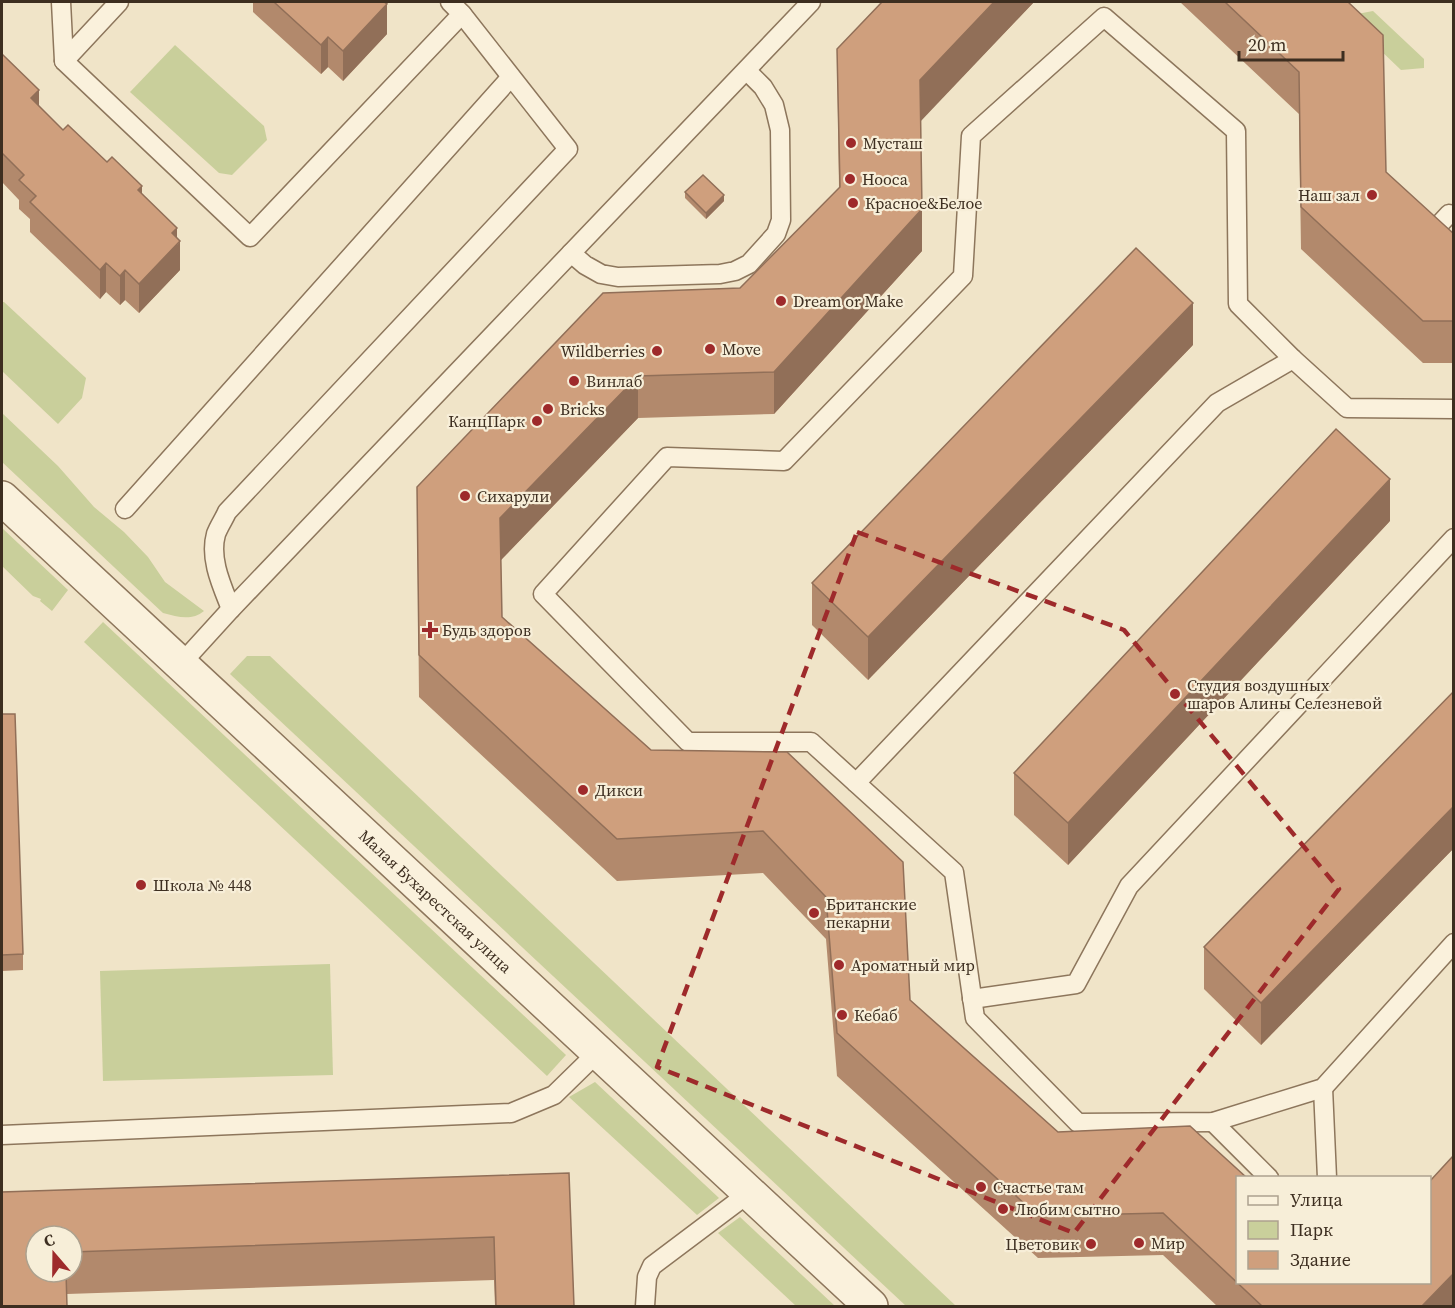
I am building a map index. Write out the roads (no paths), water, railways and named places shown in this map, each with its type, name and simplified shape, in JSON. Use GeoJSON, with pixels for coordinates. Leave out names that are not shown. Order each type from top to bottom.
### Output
{"type":"FeatureCollection","features":[{"type":"Feature","properties":{"kind":"street","name":"Малая Бухарестская улица"},"geometry":{"type":"LineString","coordinates":[[2,498],[871,1306]]}},
{"type":"Feature","properties":{"kind":"lane"},"geometry":{"type":"LineString","coordinates":[[61,2],[64,61],[250,237],[456,8],[568,149],[227,512],[216,534],[214,555],[231,609]]}},
{"type":"Feature","properties":{"kind":"lane"},"geometry":{"type":"LineString","coordinates":[[64,61],[119,2]]}},
{"type":"Feature","properties":{"kind":"lane"},"geometry":{"type":"LineString","coordinates":[[180,665],[811,2]]}},
{"type":"Feature","properties":{"kind":"lane"},"geometry":{"type":"LineString","coordinates":[[1454,410],[1347,408],[1293,359],[1238,304],[1236,131],[1104,9],[971,136],[963,276],[784,461],[668,457],[543,594],[688,742],[811,742],[954,872],[975,1018],[1078,1123],[1213,1122],[1323,1088],[1454,942]]}},
{"type":"Feature","properties":{"kind":"lane"},"geometry":{"type":"LineString","coordinates":[[571,253],[600,274],[618,277],[720,274],[735,271],[749,264],[776,234],[781,220],[780,130],[774,105],[763,87],[747,71]]}},
{"type":"Feature","properties":{"kind":"lane"},"geometry":{"type":"LineString","coordinates":[[125,509],[511,77]]}},
{"type":"Feature","properties":{"kind":"lane"},"geometry":{"type":"LineString","coordinates":[[1420,245],[1449,214]]}},
{"type":"Feature","properties":{"kind":"lane"},"geometry":{"type":"LineString","coordinates":[[763,249],[778,263]]}},
{"type":"Feature","properties":{"kind":"lane"},"geometry":{"type":"LineString","coordinates":[[856,783],[1217,403],[1293,359]]}},
{"type":"Feature","properties":{"kind":"lane"},"geometry":{"type":"LineString","coordinates":[[972,999],[1076,984],[1129,886],[1454,538]]}},
{"type":"Feature","properties":{"kind":"lane"},"geometry":{"type":"LineString","coordinates":[[2,1135],[511,1113],[554,1095],[598,1052]]}},
{"type":"Feature","properties":{"kind":"lane"},"geometry":{"type":"LineString","coordinates":[[1323,1088],[1327,1176]]}},
{"type":"Feature","properties":{"kind":"lane"},"geometry":{"type":"LineString","coordinates":[[1213,1122],[1267,1176]]}},
{"type":"Feature","properties":{"kind":"lane"},"geometry":{"type":"LineString","coordinates":[[645,1306],[647,1278],[652,1266],[749,1193]]}},
{"type":"Feature","properties":{"kind":"place","name":"Мусташ"},"geometry":{"type":"Point","coordinates":[851,143]}},
{"type":"Feature","properties":{"kind":"place","name":"Hooca"},"geometry":{"type":"Point","coordinates":[850,179]}},
{"type":"Feature","properties":{"kind":"place","name":"Наш зал"},"geometry":{"type":"Point","coordinates":[1372,195]}},
{"type":"Feature","properties":{"kind":"place","name":"Красное&Белое"},"geometry":{"type":"Point","coordinates":[853,203]}},
{"type":"Feature","properties":{"kind":"place","name":"Dream or Make"},"geometry":{"type":"Point","coordinates":[781,301]}},
{"type":"Feature","properties":{"kind":"place","name":"Move"},"geometry":{"type":"Point","coordinates":[710,349]}},
{"type":"Feature","properties":{"kind":"place","name":"Wildberries"},"geometry":{"type":"Point","coordinates":[657,351]}},
{"type":"Feature","properties":{"kind":"place","name":"Винлаб"},"geometry":{"type":"Point","coordinates":[574,381]}},
{"type":"Feature","properties":{"kind":"place","name":"Bricks"},"geometry":{"type":"Point","coordinates":[548,409]}},
{"type":"Feature","properties":{"kind":"place","name":"КанцПарк"},"geometry":{"type":"Point","coordinates":[537,421]}},
{"type":"Feature","properties":{"kind":"place","name":"Сихарули"},"geometry":{"type":"Point","coordinates":[465,496]}},
{"type":"Feature","properties":{"kind":"place","name":"Будь здоров"},"geometry":{"type":"Point","coordinates":[430,630]}},
{"type":"Feature","properties":{"kind":"place","name":"Студия воздушных шаров Алины Селезневой"},"geometry":{"type":"Point","coordinates":[1175,694]}},
{"type":"Feature","properties":{"kind":"place","name":"Дикси"},"geometry":{"type":"Point","coordinates":[583,790]}},
{"type":"Feature","properties":{"kind":"place","name":"Школа № 448"},"geometry":{"type":"Point","coordinates":[141,885]}},
{"type":"Feature","properties":{"kind":"place","name":"Британские пекарни"},"geometry":{"type":"Point","coordinates":[814,913]}},
{"type":"Feature","properties":{"kind":"place","name":"Ароматный мир"},"geometry":{"type":"Point","coordinates":[839,965]}},
{"type":"Feature","properties":{"kind":"place","name":"Кебаб"},"geometry":{"type":"Point","coordinates":[842,1015]}},
{"type":"Feature","properties":{"kind":"place","name":"Счастье там"},"geometry":{"type":"Point","coordinates":[981,1187]}},
{"type":"Feature","properties":{"kind":"place","name":"Любим сытно"},"geometry":{"type":"Point","coordinates":[1003,1209]}},
{"type":"Feature","properties":{"kind":"place","name":"Мир"},"geometry":{"type":"Point","coordinates":[1139,1243]}},
{"type":"Feature","properties":{"kind":"place","name":"Цветовик"},"geometry":{"type":"Point","coordinates":[1091,1244]}}]}
